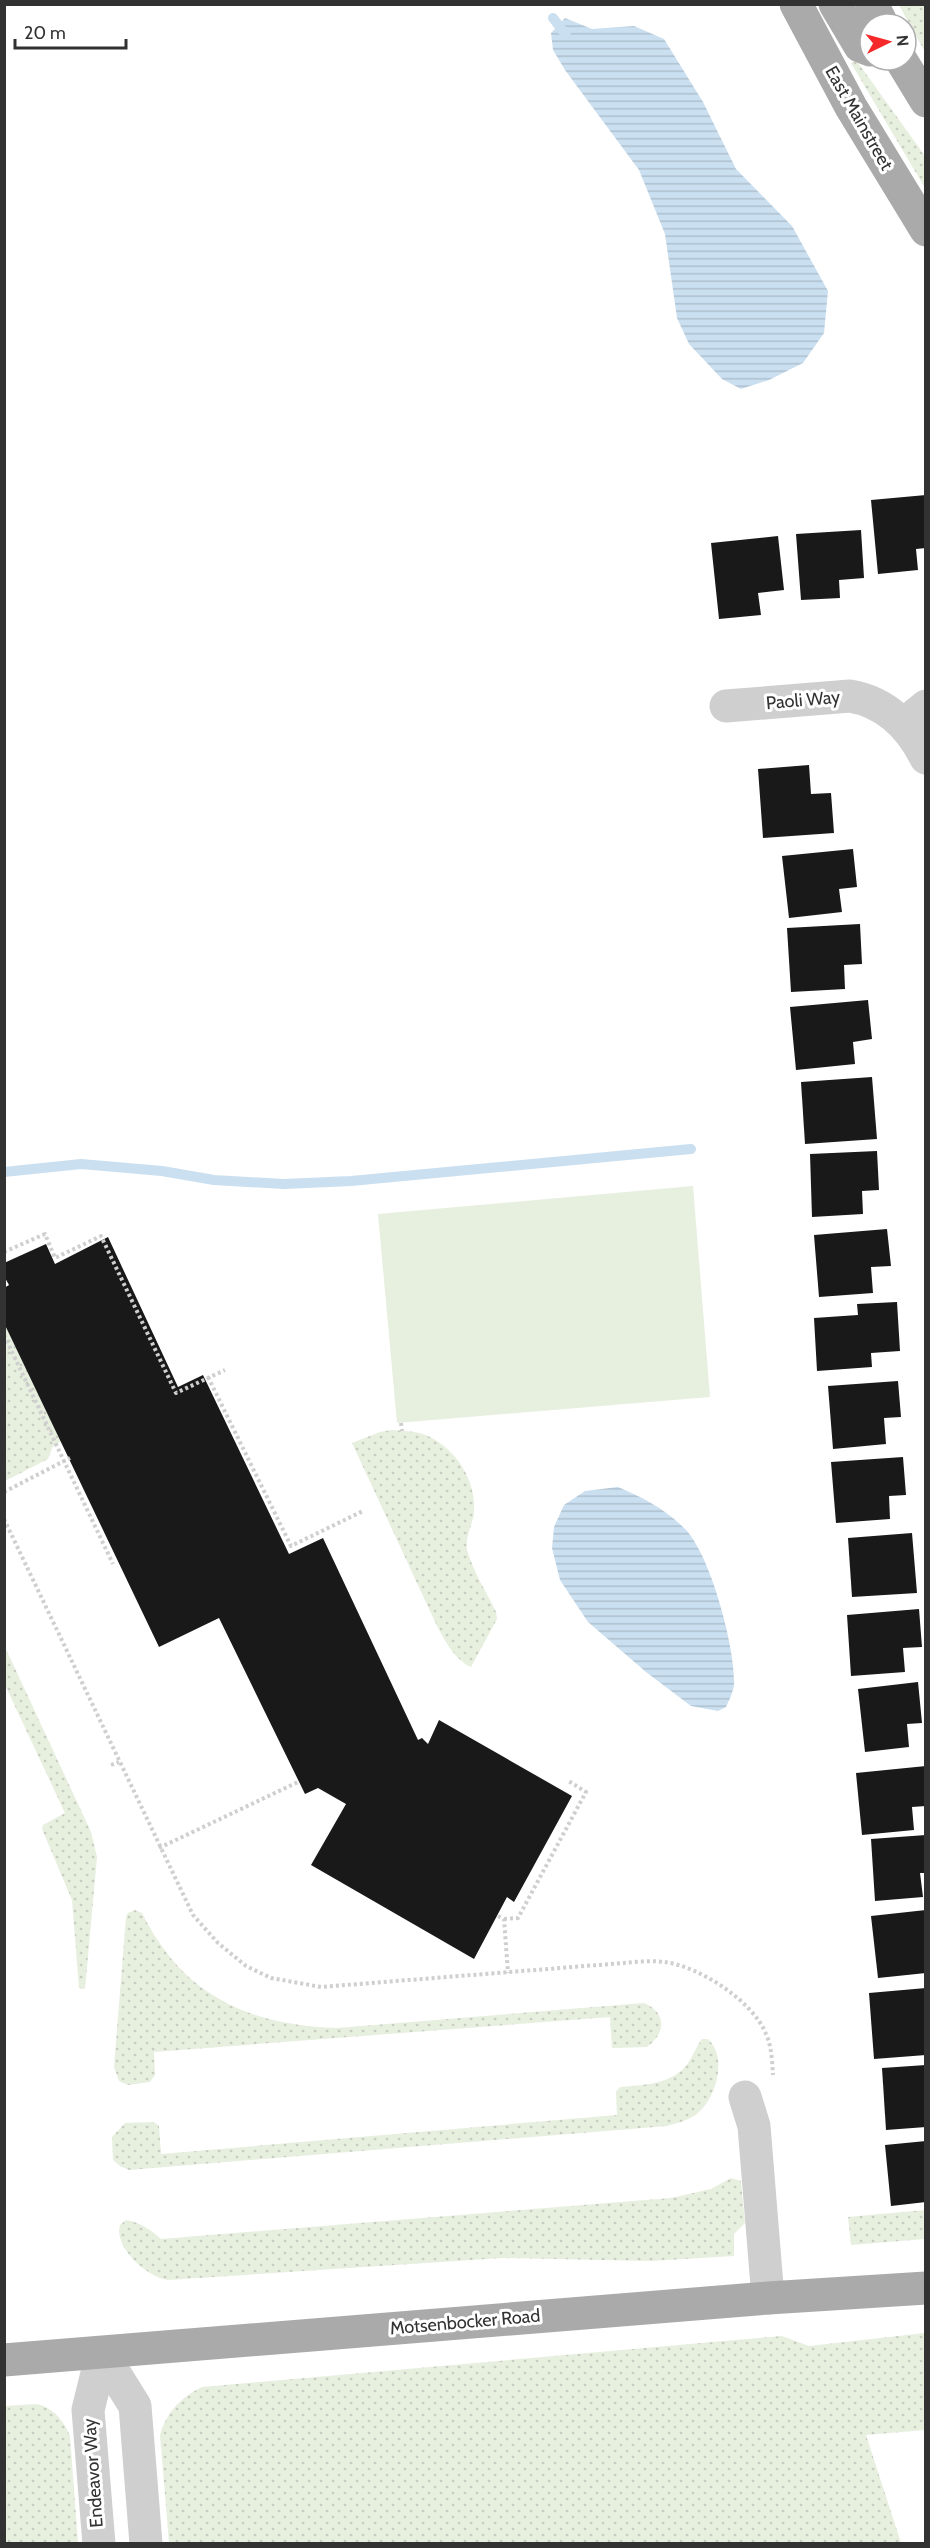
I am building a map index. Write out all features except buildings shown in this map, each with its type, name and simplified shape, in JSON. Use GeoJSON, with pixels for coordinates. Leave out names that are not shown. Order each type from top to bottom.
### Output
{"type":"FeatureCollection","features":[{"type":"Feature","properties":{"kind":"main road","name":"East Mainstreet"},"geometry":{"type":"LineString","coordinates":[[796,4],[851,107],[926,230]]}},
{"type":"Feature","properties":{"kind":"main road"},"geometry":{"type":"LineString","coordinates":[[836,4],[858,41]]}},
{"type":"Feature","properties":{"kind":"main road"},"geometry":{"type":"LineString","coordinates":[[906,72],[926,101]]}},
{"type":"Feature","properties":{"kind":"main road","name":"Motsenbocker Road"},"geometry":{"type":"LineString","coordinates":[[4,2360],[768,2298],[926,2288]]}},
{"type":"Feature","properties":{"kind":"street","name":"Paoli Way"},"geometry":{"type":"LineString","coordinates":[[726,706],[849,696],[915,715],[926,758]]}},
{"type":"Feature","properties":{"kind":"street"},"geometry":{"type":"LineString","coordinates":[[745,2097],[754,2126],[768,2298]]}},
{"type":"Feature","properties":{"kind":"street"},"geometry":{"type":"LineString","coordinates":[[102,2353],[135,2406],[146,2544]]}},
{"type":"Feature","properties":{"kind":"street","name":"Endeavor Way"},"geometry":{"type":"LineString","coordinates":[[99,2544],[88,2410],[102,2353]]}},
{"type":"Feature","properties":{"kind":"path"},"geometry":{"type":"LineString","coordinates":[[4,1252],[45,1234],[55,1258],[101,1236],[176,1393],[225,1370]]}},
{"type":"Feature","properties":{"kind":"path"},"geometry":{"type":"LineString","coordinates":[[4,1335],[67,1459],[113,1564]]}},
{"type":"Feature","properties":{"kind":"path"},"geometry":{"type":"LineString","coordinates":[[208,1377],[291,1546],[363,1511]]}},
{"type":"Feature","properties":{"kind":"path"},"geometry":{"type":"LineString","coordinates":[[401,1423],[402,1431]]}},
{"type":"Feature","properties":{"kind":"path"},"geometry":{"type":"LineString","coordinates":[[4,1492],[67,1459]]}},
{"type":"Feature","properties":{"kind":"path"},"geometry":{"type":"LineString","coordinates":[[4,1519],[159,1848],[193,1915],[206,1932],[246,1966],[271,1978],[321,1987],[646,1961],[681,1965],[717,1983],[738,1999],[755,2018],[766,2033],[771,2050],[773,2080]]}},
{"type":"Feature","properties":{"kind":"path"},"geometry":{"type":"LineString","coordinates":[[111,1765],[118,1762]]}},
{"type":"Feature","properties":{"kind":"path"},"geometry":{"type":"LineString","coordinates":[[498,1916],[504,1919],[518,1918],[586,1792],[567,1779]]}},
{"type":"Feature","properties":{"kind":"path"},"geometry":{"type":"LineString","coordinates":[[159,1848],[298,1782]]}},
{"type":"Feature","properties":{"kind":"path"},"geometry":{"type":"LineString","coordinates":[[504,1919],[508,1973]]}},
{"type":"Feature","properties":{"kind":"green space"},"geometry":{"type":"Polygon","coordinates":[[[899,5],[925,5],[925,52],[918,39],[918,12],[903,12],[899,5]]]}},
{"type":"Feature","properties":{"kind":"green space"},"geometry":{"type":"Polygon","coordinates":[[[856,60],[858,72],[865,72],[925,156],[925,188],[851,63],[856,60]]]}},
{"type":"Feature","properties":{"kind":"green space"},"geometry":{"type":"Polygon","coordinates":[[[693,1186],[710,1397],[397,1423],[378,1214],[693,1186]]]}},
{"type":"Feature","properties":{"kind":"green space"},"geometry":{"type":"Polygon","coordinates":[[[4,1323],[61,1441],[53,1446],[48,1459],[5,1481],[4,1323]]]}},
{"type":"Feature","properties":{"kind":"green space"},"geometry":{"type":"Polygon","coordinates":[[[392,1430],[420,1433],[442,1445],[460,1464],[471,1487],[474,1512],[467,1537],[467,1548],[474,1568],[496,1612],[497,1619],[471,1667],[455,1655],[437,1626],[352,1443],[380,1432],[392,1430]]]}},
{"type":"Feature","properties":{"kind":"green space"},"geometry":{"type":"Polygon","coordinates":[[[5,1647],[91,1832],[97,1857],[85,1989],[79,1988],[72,1900],[42,1829],[43,1825],[65,1813],[5,1685],[5,1647]]]}},
{"type":"Feature","properties":{"kind":"green space"},"geometry":{"type":"Polygon","coordinates":[[[135,1910],[142,1913],[177,1966],[199,1985],[247,2012],[275,2020],[305,2026],[337,2028],[644,2003],[657,2012],[661,2023],[660,2030],[658,2036],[647,2047],[612,2048],[610,2017],[154,2052],[155,2075],[150,2082],[128,2085],[119,2081],[114,2067],[126,1917],[128,1913],[135,1910]]]}},
{"type":"Feature","properties":{"kind":"green space"},"geometry":{"type":"Polygon","coordinates":[[[702,2039],[708,2039],[717,2056],[718,2067],[714,2088],[698,2113],[667,2126],[129,2170],[113,2160],[112,2137],[125,2123],[154,2122],[159,2126],[161,2154],[617,2115],[616,2092],[620,2087],[654,2083],[678,2074],[687,2065],[702,2039]]]}},
{"type":"Feature","properties":{"kind":"green space"},"geometry":{"type":"Polygon","coordinates":[[[731,2178],[741,2181],[745,2223],[734,2234],[734,2256],[650,2261],[502,2258],[168,2280],[142,2268],[127,2252],[119,2234],[120,2225],[126,2220],[145,2227],[161,2239],[671,2198],[711,2189],[731,2178]]]}},
{"type":"Feature","properties":{"kind":"green space"},"geometry":{"type":"Polygon","coordinates":[[[925,2210],[925,2239],[851,2245],[848,2217],[925,2210]]]}},
{"type":"Feature","properties":{"kind":"green space"},"geometry":{"type":"Polygon","coordinates":[[[925,2333],[925,2430],[866,2435],[901,2543],[169,2543],[160,2435],[166,2419],[175,2406],[202,2387],[782,2336],[809,2346],[925,2333]]]}},
{"type":"Feature","properties":{"kind":"green space"},"geometry":{"type":"Polygon","coordinates":[[[36,2404],[48,2408],[57,2416],[70,2436],[78,2543],[5,2543],[5,2406],[36,2404]]]}},
{"type":"Feature","properties":{"kind":"water"},"geometry":{"type":"Polygon","coordinates":[[[565,18],[592,29],[634,26],[664,39],[703,102],[736,169],[792,226],[828,291],[824,333],[803,363],[769,380],[741,389],[722,379],[689,344],[677,318],[665,234],[639,170],[565,70],[553,50],[551,33],[565,18]]]}},
{"type":"Feature","properties":{"kind":"water"},"geometry":{"type":"Polygon","coordinates":[[[618,1487],[653,1504],[677,1521],[694,1540],[703,1558],[720,1602],[731,1649],[733,1669],[734,1685],[731,1696],[726,1707],[718,1711],[691,1706],[646,1672],[588,1622],[560,1580],[552,1548],[554,1527],[564,1505],[585,1491],[618,1487]]]}},
{"type":"Feature","properties":{"kind":"waterway"},"geometry":{"type":"LineString","coordinates":[[553,18],[566,35]]}},
{"type":"Feature","properties":{"kind":"waterway"},"geometry":{"type":"LineString","coordinates":[[4,1172],[81,1164],[162,1171],[214,1180],[284,1184],[351,1181],[691,1149]]}}]}
